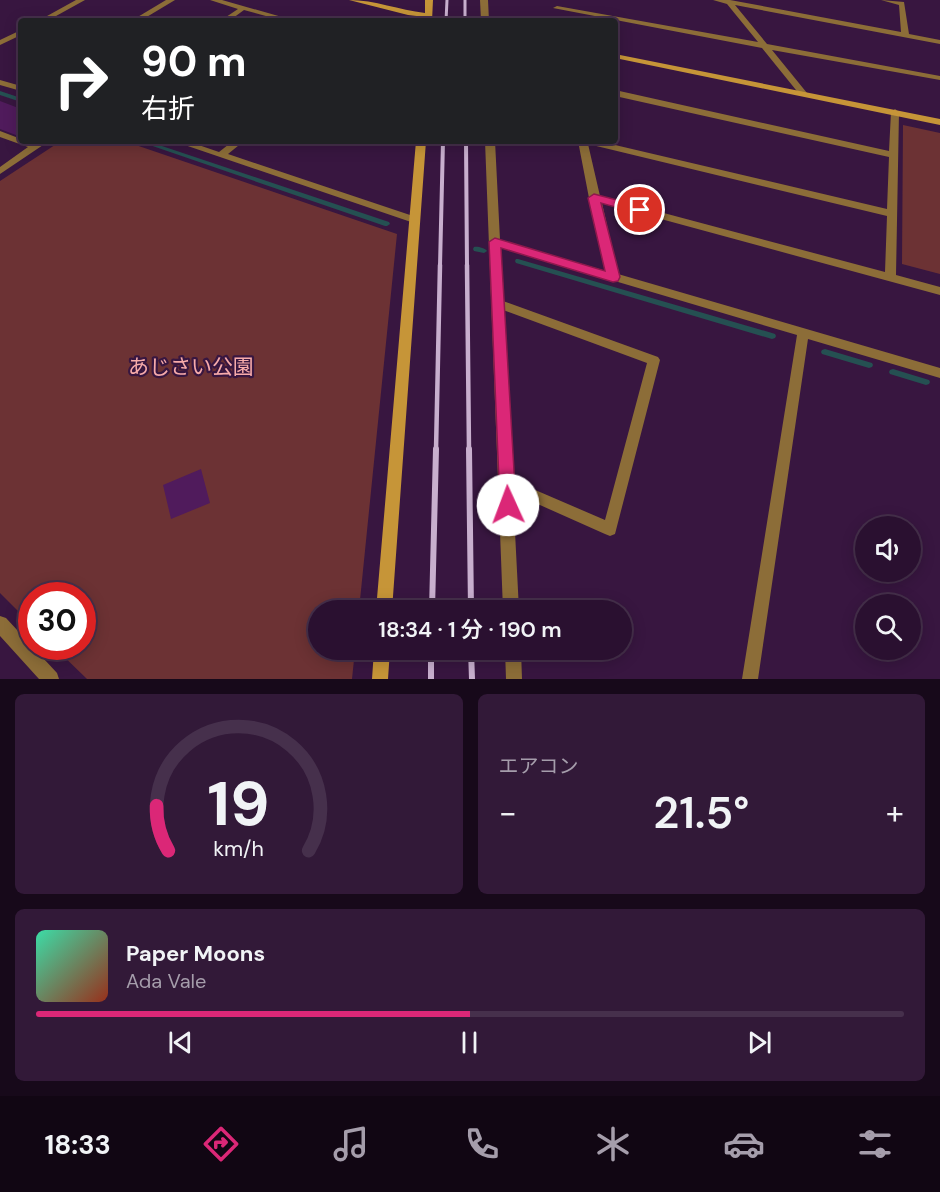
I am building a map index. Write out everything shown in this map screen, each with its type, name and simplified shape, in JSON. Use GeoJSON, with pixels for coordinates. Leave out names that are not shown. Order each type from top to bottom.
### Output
{"type":"FeatureCollection","features":[{"type":"Feature","properties":{"kind":"street"},"geometry":{"type":"LineString","coordinates":[[48,18],[81,0]]}},
{"type":"Feature","properties":{"kind":"street"},"geometry":{"type":"LineString","coordinates":[[140,18],[171,0]]}},
{"type":"Feature","properties":{"kind":"street"},"geometry":{"type":"LineString","coordinates":[[214,0],[281,18]]}},
{"type":"Feature","properties":{"kind":"street"},"geometry":{"type":"LineString","coordinates":[[353,0],[428,18],[429,0]]}},
{"type":"Feature","properties":{"kind":"street"},"geometry":{"type":"LineString","coordinates":[[484,0],[485,18]]}},
{"type":"Feature","properties":{"kind":"street"},"geometry":{"type":"LineString","coordinates":[[717,0],[940,42]]}},
{"type":"Feature","properties":{"kind":"street"},"geometry":{"type":"LineString","coordinates":[[885,0],[902,3],[905,34]]}},
{"type":"Feature","properties":{"kind":"street"},"geometry":{"type":"LineString","coordinates":[[729,2],[802,93]]}},
{"type":"Feature","properties":{"kind":"street"},"geometry":{"type":"LineString","coordinates":[[557,7],[618,18]]}},
{"type":"Feature","properties":{"kind":"street"},"geometry":{"type":"LineString","coordinates":[[228,18],[243,8]]}},
{"type":"Feature","properties":{"kind":"street"},"geometry":{"type":"LineString","coordinates":[[618,18],[940,78]]}},
{"type":"Feature","properties":{"kind":"street"},"geometry":{"type":"LineString","coordinates":[[0,43],[18,34]]}},
{"type":"Feature","properties":{"kind":"street"},"geometry":{"type":"LineString","coordinates":[[618,57],[940,122]]}},
{"type":"Feature","properties":{"kind":"street"},"geometry":{"type":"LineString","coordinates":[[0,82],[18,87]]}},
{"type":"Feature","properties":{"kind":"street"},"geometry":{"type":"LineString","coordinates":[[618,94],[893,155]]}},
{"type":"Feature","properties":{"kind":"street"},"geometry":{"type":"LineString","coordinates":[[890,277],[895,112]]}},
{"type":"Feature","properties":{"kind":"street"},"geometry":{"type":"LineString","coordinates":[[0,134],[18,138]]}},
{"type":"Feature","properties":{"kind":"street"},"geometry":{"type":"LineString","coordinates":[[0,171],[40,144]]}},
{"type":"Feature","properties":{"kind":"street"},"geometry":{"type":"LineString","coordinates":[[187,144],[415,220]]}},
{"type":"Feature","properties":{"kind":"street"},"geometry":{"type":"LineString","coordinates":[[221,155],[235,144]]}},
{"type":"Feature","properties":{"kind":"street"},"geometry":{"type":"LineString","coordinates":[[385,600],[420,144]]}},
{"type":"Feature","properties":{"kind":"street"},"geometry":{"type":"LineString","coordinates":[[490,144],[511,600]]}},
{"type":"Feature","properties":{"kind":"street"},"geometry":{"type":"LineString","coordinates":[[585,144],[594,198],[613,277]]}},
{"type":"Feature","properties":{"kind":"street"},"geometry":{"type":"LineString","coordinates":[[598,144],[892,214]]}},
{"type":"Feature","properties":{"kind":"street"},"geometry":{"type":"LineString","coordinates":[[594,198],[940,291]]}},
{"type":"Feature","properties":{"kind":"street"},"geometry":{"type":"LineString","coordinates":[[495,242],[940,372]]}},
{"type":"Feature","properties":{"kind":"street"},"geometry":{"type":"LineString","coordinates":[[498,304],[654,360],[610,529],[507,484]]}},
{"type":"Feature","properties":{"kind":"street"},"geometry":{"type":"LineString","coordinates":[[750,679],[803,333]]}},
{"type":"Feature","properties":{"kind":"street"},"geometry":{"type":"LineString","coordinates":[[0,624],[51,679]]}},
{"type":"Feature","properties":{"kind":"street"},"geometry":{"type":"LineString","coordinates":[[380,679],[381,660]]}},
{"type":"Feature","properties":{"kind":"street"},"geometry":{"type":"LineString","coordinates":[[513,660],[514,679]]}},
{"type":"Feature","properties":{"kind":"green space"},"geometry":{"type":"Polygon","coordinates":[[[903,125],[940,133],[940,274],[902,264],[903,125]]]}},
{"type":"Feature","properties":{"kind":"green space","name":"あじさい公園"},"geometry":{"type":"Polygon","coordinates":[[[56,144],[133,144],[397,234],[360,600],[308,600],[308,660],[354,660],[352,679],[87,679],[67,660],[96,660],[96,582],[18,582],[18,611],[0,593],[0,181],[56,144]]]}},
{"type":"Feature","properties":{"kind":"building"},"geometry":{"type":"Polygon","coordinates":[[[0,101],[18,108],[18,136],[0,129],[0,101]]]}},
{"type":"Feature","properties":{"kind":"building"},"geometry":{"type":"Polygon","coordinates":[[[201,469],[210,503],[171,519],[163,485],[201,469]]]}},
{"type":"Feature","properties":{"kind":"waterway"},"geometry":{"type":"LineString","coordinates":[[0,93],[18,99]]}},
{"type":"Feature","properties":{"kind":"waterway"},"geometry":{"type":"LineString","coordinates":[[150,144],[387,224]]}},
{"type":"Feature","properties":{"kind":"waterway"},"geometry":{"type":"LineString","coordinates":[[476,249],[484,251]]}},
{"type":"Feature","properties":{"kind":"waterway"},"geometry":{"type":"LineString","coordinates":[[518,261],[772,336]]}},
{"type":"Feature","properties":{"kind":"waterway"},"geometry":{"type":"LineString","coordinates":[[825,352],[869,365]]}},
{"type":"Feature","properties":{"kind":"waterway"},"geometry":{"type":"LineString","coordinates":[[893,372],[926,382]]}},
{"type":"Feature","properties":{"kind":"railway"},"geometry":{"type":"LineString","coordinates":[[446,18],[447,0]]}},
{"type":"Feature","properties":{"kind":"railway"},"geometry":{"type":"LineString","coordinates":[[465,0],[465,18]]}},
{"type":"Feature","properties":{"kind":"railway"},"geometry":{"type":"LineString","coordinates":[[440,266],[443,144]]}},
{"type":"Feature","properties":{"kind":"railway"},"geometry":{"type":"LineString","coordinates":[[466,144],[467,266]]}},
{"type":"Feature","properties":{"kind":"railway"},"geometry":{"type":"LineString","coordinates":[[436,450],[440,265]]}},
{"type":"Feature","properties":{"kind":"railway"},"geometry":{"type":"LineString","coordinates":[[467,265],[469,450]]}},
{"type":"Feature","properties":{"kind":"railway"},"geometry":{"type":"LineString","coordinates":[[432,600],[436,449]]}},
{"type":"Feature","properties":{"kind":"railway"},"geometry":{"type":"LineString","coordinates":[[469,449],[471,600]]}},
{"type":"Feature","properties":{"kind":"railway"},"geometry":{"type":"LineString","coordinates":[[431,660],[431,679]]}},
{"type":"Feature","properties":{"kind":"railway"},"geometry":{"type":"LineString","coordinates":[[471,660],[472,679]]}},
{"type":"Feature","properties":{"kind":"route"},"geometry":{"type":"LineString","coordinates":[[508,505],[495,242],[613,277],[594,198],[640,210]]}}]}
